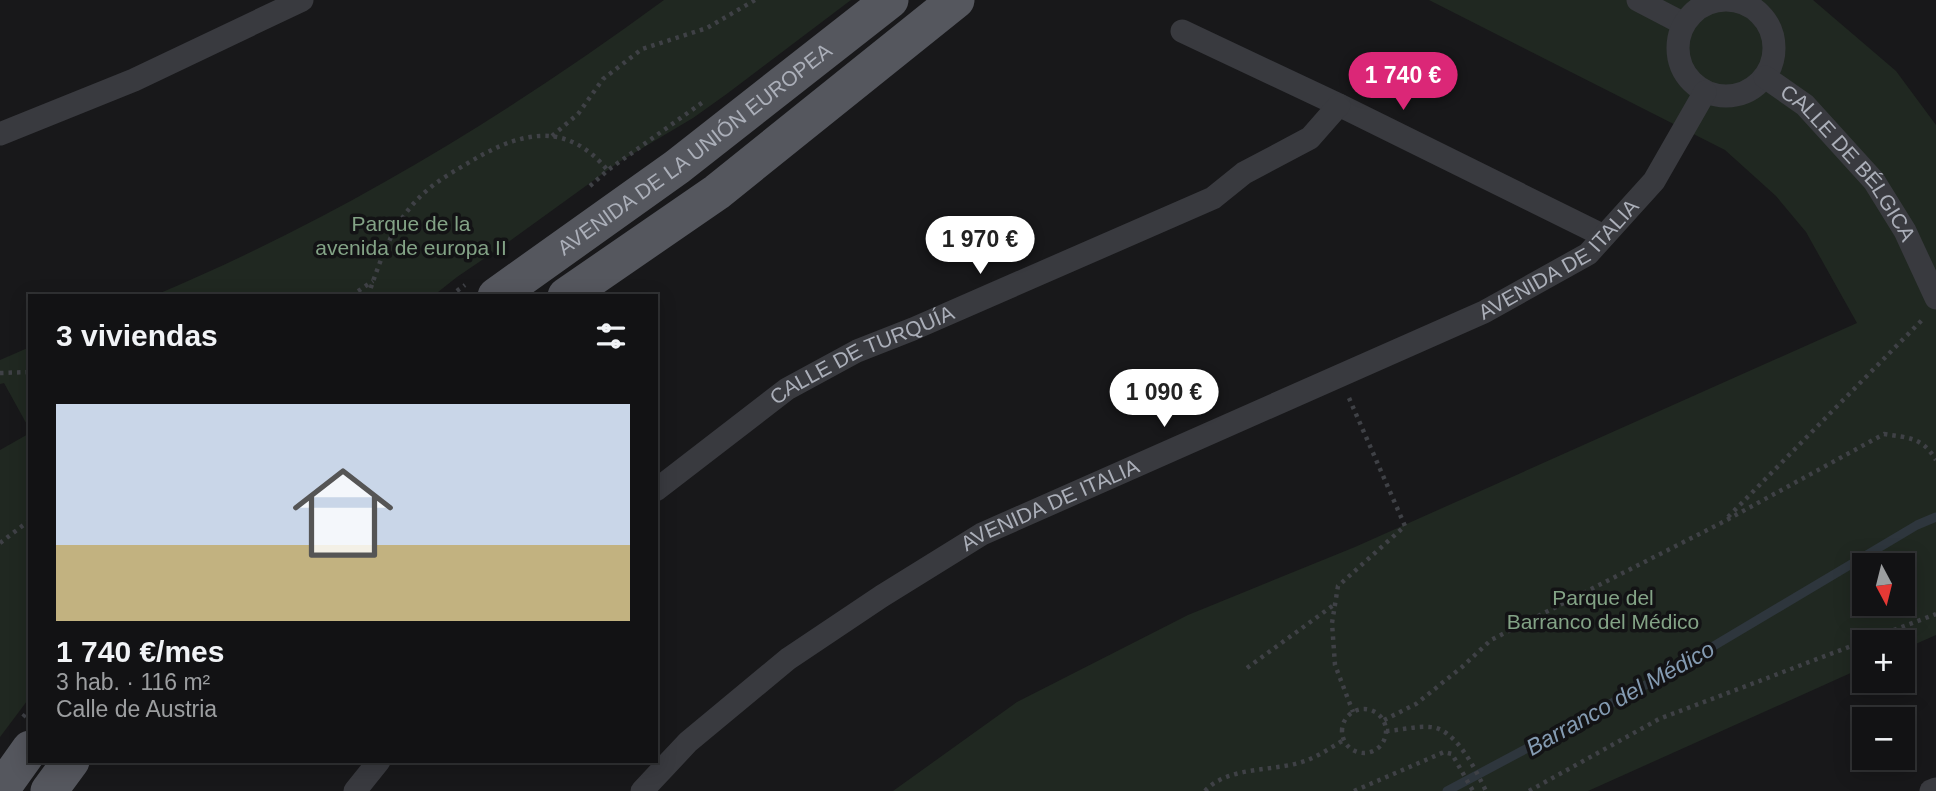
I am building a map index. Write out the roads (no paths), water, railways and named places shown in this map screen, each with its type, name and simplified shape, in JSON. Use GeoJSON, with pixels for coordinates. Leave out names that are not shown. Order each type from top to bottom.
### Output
{"type":"FeatureCollection","features":[{"type":"Feature","properties":{"kind":"main road","name":"AVENIDA DE LA UNIÓN EUROPEA"},"geometry":{"type":"LineString","coordinates":[[499,294],[677,167],[890,0]]}},
{"type":"Feature","properties":{"kind":"main road","name":"AVENIDA DE LA UNIÓN EUROPEA"},"geometry":{"type":"LineString","coordinates":[[569,294],[717,192],[956,0]]}},
{"type":"Feature","properties":{"kind":"main road"},"geometry":{"type":"LineString","coordinates":[[0,791],[28,752]]}},
{"type":"Feature","properties":{"kind":"main road"},"geometry":{"type":"LineString","coordinates":[[49,791],[70,763]]}},
{"type":"Feature","properties":{"kind":"street"},"geometry":{"type":"LineString","coordinates":[[0,134],[134,80],[302,0]]}},
{"type":"Feature","properties":{"kind":"street"},"geometry":{"type":"LineString","coordinates":[[1638,0],[1684,24]]}},
{"type":"Feature","properties":{"kind":"street"},"geometry":{"type":"LineString","coordinates":[[1744,1],[1760,13],[1773,34],[1773,60],[1765,77],[1749,91],[1728,97],[1705,92],[1689,81],[1681,67],[1678,41],[1684,24],[1696,10],[1713,2],[1744,1]]}},
{"type":"Feature","properties":{"kind":"street"},"geometry":{"type":"LineString","coordinates":[[1182,32],[1339,105],[1604,236]]}},
{"type":"Feature","properties":{"kind":"street","name":"CALLE DE BÉLGICA"},"geometry":{"type":"LineString","coordinates":[[1765,77],[1805,105],[1874,181],[1905,231],[1931,307]]}},
{"type":"Feature","properties":{"kind":"street","name":"AVENIDA DE ITALIA"},"geometry":{"type":"LineString","coordinates":[[642,791],[688,743],[788,659],[982,534],[1484,312],[1588,254],[1654,181],[1705,92]]}},
{"type":"Feature","properties":{"kind":"street","name":"CALLE DE TURQUÍA"},"geometry":{"type":"LineString","coordinates":[[658,489],[787,389],[857,351],[1213,198],[1244,173],[1310,138],[1339,105]]}},
{"type":"Feature","properties":{"kind":"street"},"geometry":{"type":"LineString","coordinates":[[355,791],[377,763]]}},
{"type":"Feature","properties":{"kind":"waterway","name":"Barranco del Médico"},"geometry":{"type":"LineString","coordinates":[[1447,791],[1670,672],[1917,525],[1936,517]]}},
{"type":"Feature","properties":{"kind":"park label","name":"Parque de la avenida de europa II"},"geometry":{"type":"Point","coordinates":[411,236]}},
{"type":"Feature","properties":{"kind":"park label","name":"Parque del Barranco del Médico"},"geometry":{"type":"Point","coordinates":[1603,610]}}]}
